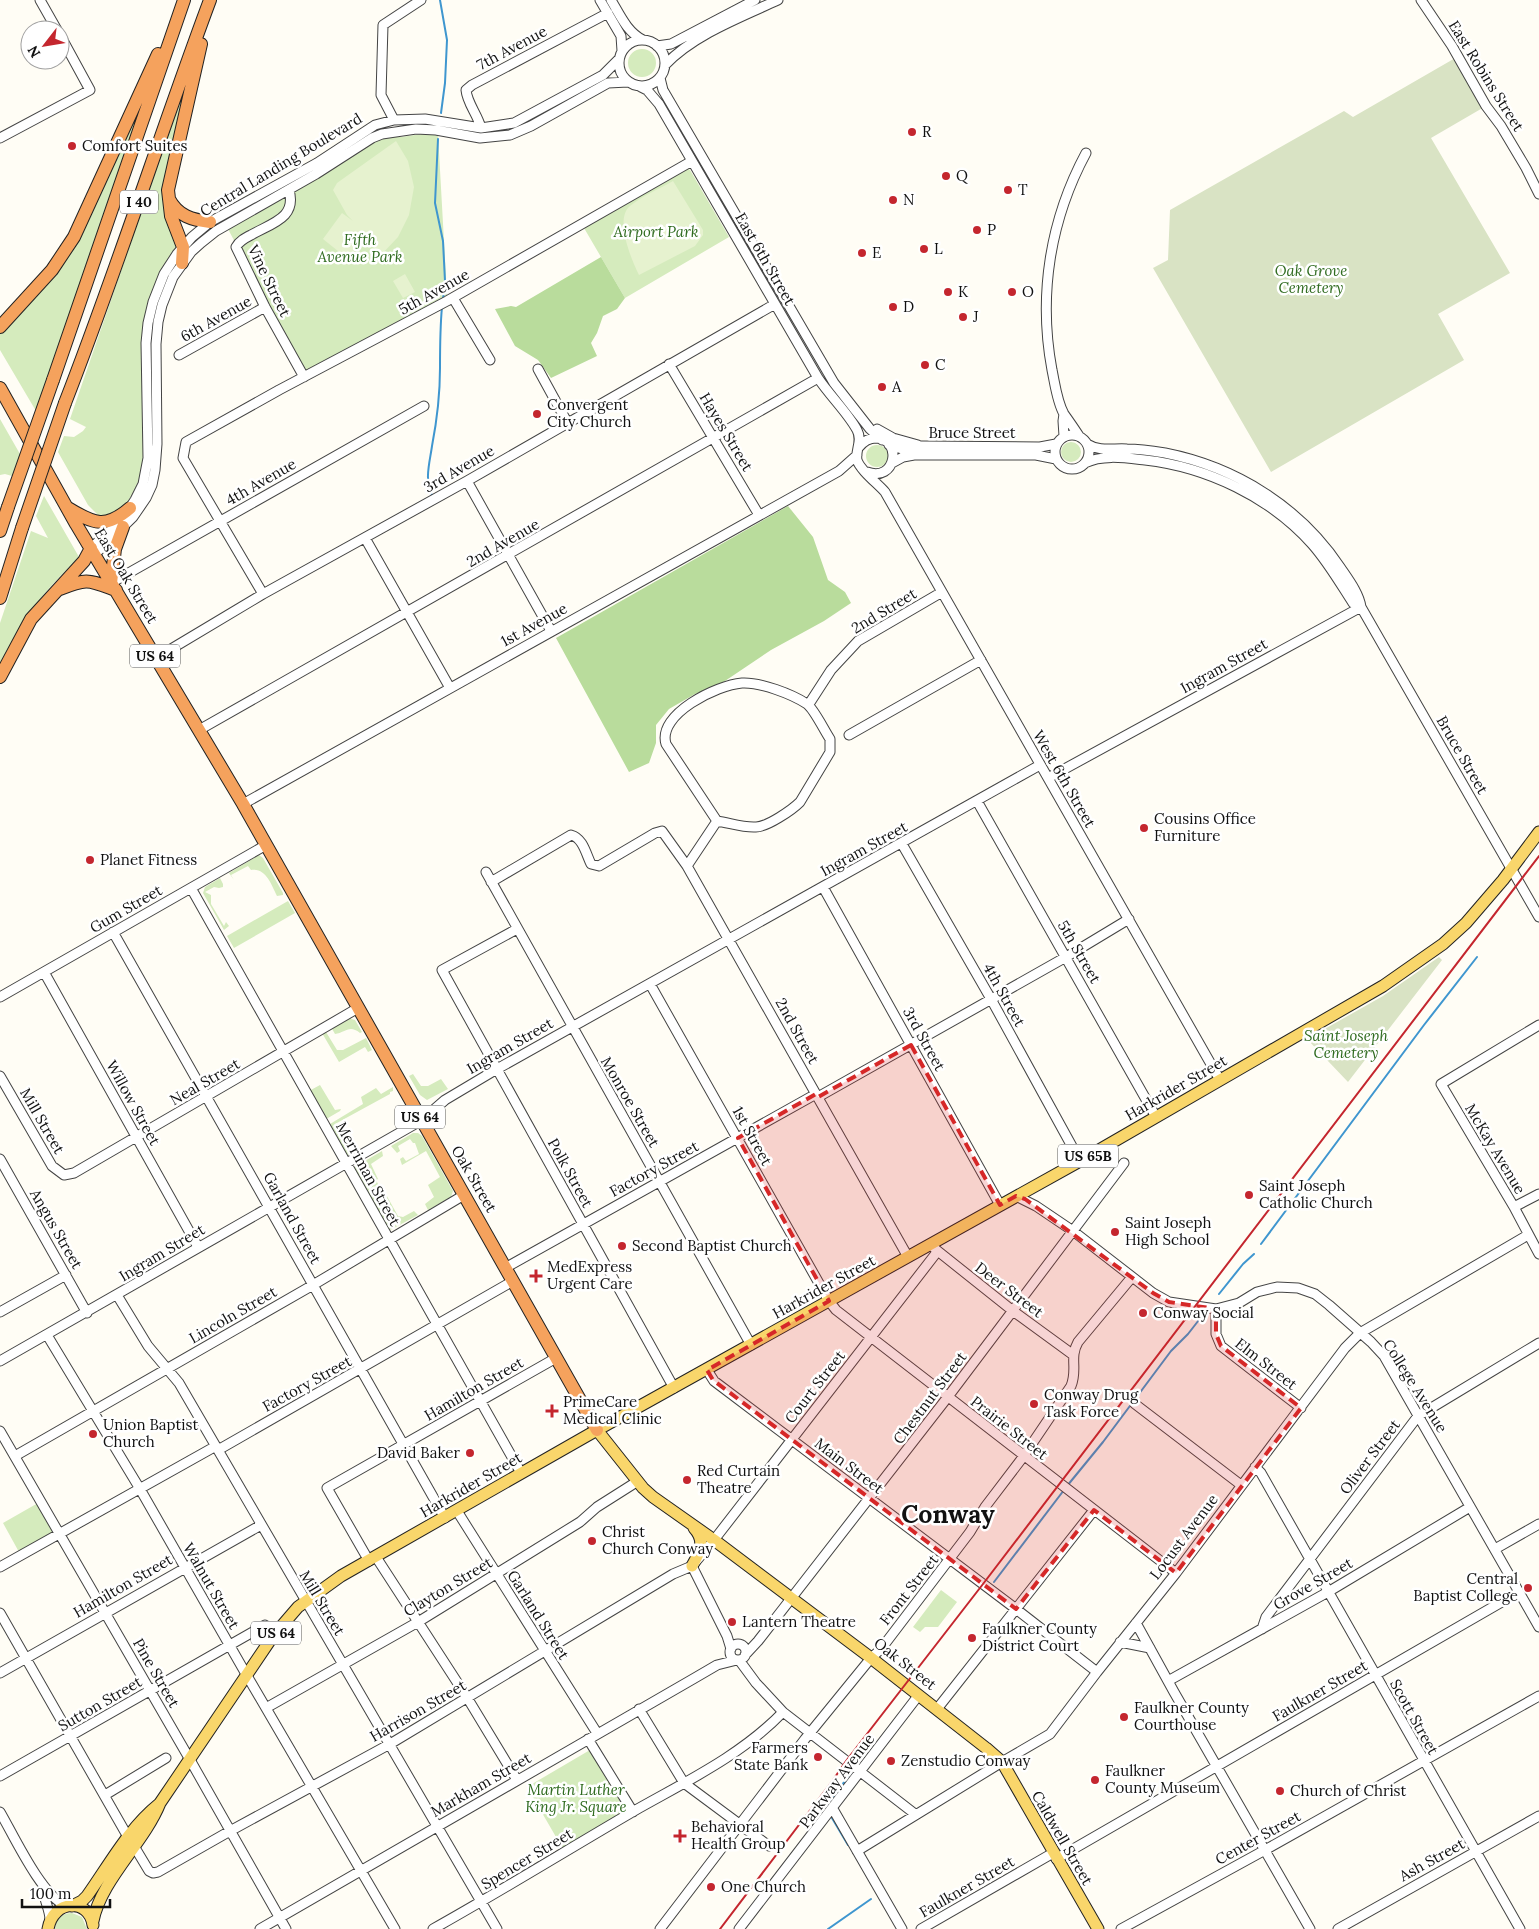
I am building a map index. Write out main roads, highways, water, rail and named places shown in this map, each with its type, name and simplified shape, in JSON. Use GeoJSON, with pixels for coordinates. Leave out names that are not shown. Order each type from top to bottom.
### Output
{"type":"FeatureCollection","features":[{"type":"Feature","properties":{"kind":"highway","name":"I 40"},"geometry":{"type":"LineString","coordinates":[[0,531],[184,0]]}},
{"type":"Feature","properties":{"kind":"highway","name":"I 40"},"geometry":{"type":"LineString","coordinates":[[0,598],[64,403],[99,315],[180,79],[210,0]]}},
{"type":"Feature","properties":{"kind":"highway"},"geometry":{"type":"LineString","coordinates":[[182,264],[183,247],[171,216],[168,190],[210,0]]}},
{"type":"Feature","properties":{"kind":"highway"},"geometry":{"type":"LineString","coordinates":[[0,326],[60,260],[74,237],[157,56],[175,24]]}},
{"type":"Feature","properties":{"kind":"highway"},"geometry":{"type":"LineString","coordinates":[[168,190],[171,202],[182,214],[190,218],[210,222]]}},
{"type":"Feature","properties":{"kind":"highway"},"geometry":{"type":"LineString","coordinates":[[0,320],[26,298]]}},
{"type":"Feature","properties":{"kind":"highway","name":"East Oak Street"},"geometry":{"type":"LineString","coordinates":[[0,388],[67,507],[243,804]]}},
{"type":"Feature","properties":{"kind":"highway"},"geometry":{"type":"LineString","coordinates":[[67,507],[84,518],[96,522],[104,522],[121,516],[130,508]]}},
{"type":"Feature","properties":{"kind":"highway"},"geometry":{"type":"LineString","coordinates":[[55,591],[86,580],[114,586],[115,549],[124,527]]}},
{"type":"Feature","properties":{"kind":"highway"},"geometry":{"type":"LineString","coordinates":[[0,677],[30,619],[93,551]]}},
{"type":"Feature","properties":{"kind":"highway","name":"Oak Street"},"geometry":{"type":"LineString","coordinates":[[243,804],[597,1430]]}},
{"type":"Feature","properties":{"kind":"main road","name":"Harkrider Street"},"geometry":{"type":"LineString","coordinates":[[93,1927],[100,1899],[147,1813],[160,1803],[246,1674],[288,1617],[305,1602],[341,1576],[521,1473],[908,1257],[934,1248],[1000,1205],[1080,1161],[1383,986],[1443,944],[1466,923],[1539,832]]}},
{"type":"Feature","properties":{"kind":"main road","name":"Oak Street"},"geometry":{"type":"LineString","coordinates":[[597,1430],[655,1499],[714,1540],[870,1658],[1002,1762]]}},
{"type":"Feature","properties":{"kind":"main road","name":"Oak Street"},"geometry":{"type":"LineString","coordinates":[[689,1522],[697,1531],[702,1546],[692,1566]]}},
{"type":"Feature","properties":{"kind":"main road","name":"Caldwell Street"},"geometry":{"type":"LineString","coordinates":[[1002,1762],[1054,1856],[1098,1929]]}},
{"type":"Feature","properties":{"kind":"main road","name":"Harkrider Street"},"geometry":{"type":"LineString","coordinates":[[49,1925],[58,1910],[82,1901],[87,1896],[131,1841]]}},
{"type":"Feature","properties":{"kind":"main road"},"geometry":{"type":"LineString","coordinates":[[69,1906],[85,1912],[93,1927]]}},
{"type":"Feature","properties":{"kind":"waterway"},"geometry":{"type":"LineString","coordinates":[[440,0],[447,40],[445,83],[441,113]]}},
{"type":"Feature","properties":{"kind":"waterway"},"geometry":{"type":"LineString","coordinates":[[438,139],[435,203],[443,241],[445,281],[443,299]]}},
{"type":"Feature","properties":{"kind":"waterway"},"geometry":{"type":"LineString","coordinates":[[432,495],[428,483],[428,471],[439,397],[442,307]]}},
{"type":"Feature","properties":{"kind":"waterway"},"geometry":{"type":"LineString","coordinates":[[1261,1244],[1477,957]]}},
{"type":"Feature","properties":{"kind":"waterway"},"geometry":{"type":"LineString","coordinates":[[1219,1294],[1243,1264],[1254,1254]]}},
{"type":"Feature","properties":{"kind":"waterway"},"geometry":{"type":"LineString","coordinates":[[1067,1486],[1103,1442],[1171,1351],[1202,1316]]}},
{"type":"Feature","properties":{"kind":"waterway"},"geometry":{"type":"LineString","coordinates":[[994,1582],[1064,1490]]}},
{"type":"Feature","properties":{"kind":"waterway"},"geometry":{"type":"LineString","coordinates":[[827,1809],[826,1806],[851,1773]]}},
{"type":"Feature","properties":{"kind":"waterway"},"geometry":{"type":"LineString","coordinates":[[832,1818],[848,1845]]}},
{"type":"Feature","properties":{"kind":"waterway"},"geometry":{"type":"LineString","coordinates":[[828,1929],[871,1899]]}},
{"type":"Feature","properties":{"kind":"railway"},"geometry":{"type":"LineString","coordinates":[[720,1929],[846,1761],[1539,856]]}},
{"type":"Feature","properties":{"kind":"place","name":"R"},"geometry":{"type":"Point","coordinates":[912,132]}},
{"type":"Feature","properties":{"kind":"place","name":"Comfort Suites"},"geometry":{"type":"Point","coordinates":[72,146]}},
{"type":"Feature","properties":{"kind":"place","name":"Q"},"geometry":{"type":"Point","coordinates":[946,176]}},
{"type":"Feature","properties":{"kind":"place","name":"T"},"geometry":{"type":"Point","coordinates":[1008,190]}},
{"type":"Feature","properties":{"kind":"place","name":"N"},"geometry":{"type":"Point","coordinates":[893,200]}},
{"type":"Feature","properties":{"kind":"place","name":"P"},"geometry":{"type":"Point","coordinates":[977,230]}},
{"type":"Feature","properties":{"kind":"place","name":"L"},"geometry":{"type":"Point","coordinates":[924,249]}},
{"type":"Feature","properties":{"kind":"place","name":"E"},"geometry":{"type":"Point","coordinates":[862,253]}},
{"type":"Feature","properties":{"kind":"place","name":"K"},"geometry":{"type":"Point","coordinates":[948,292]}},
{"type":"Feature","properties":{"kind":"place","name":"O"},"geometry":{"type":"Point","coordinates":[1012,292]}},
{"type":"Feature","properties":{"kind":"place","name":"D"},"geometry":{"type":"Point","coordinates":[893,307]}},
{"type":"Feature","properties":{"kind":"place","name":"J"},"geometry":{"type":"Point","coordinates":[963,317]}},
{"type":"Feature","properties":{"kind":"place","name":"C"},"geometry":{"type":"Point","coordinates":[925,365]}},
{"type":"Feature","properties":{"kind":"place","name":"A"},"geometry":{"type":"Point","coordinates":[882,387]}},
{"type":"Feature","properties":{"kind":"place","name":"Convergent City Church"},"geometry":{"type":"Point","coordinates":[537,414]}},
{"type":"Feature","properties":{"kind":"place","name":"Cousins Office Furniture"},"geometry":{"type":"Point","coordinates":[1144,828]}},
{"type":"Feature","properties":{"kind":"place","name":"Planet Fitness"},"geometry":{"type":"Point","coordinates":[90,860]}},
{"type":"Feature","properties":{"kind":"place","name":"Saint Joseph Catholic Church"},"geometry":{"type":"Point","coordinates":[1249,1195]}},
{"type":"Feature","properties":{"kind":"place","name":"Saint Joseph High School"},"geometry":{"type":"Point","coordinates":[1115,1232]}},
{"type":"Feature","properties":{"kind":"place","name":"Second Baptist Church"},"geometry":{"type":"Point","coordinates":[622,1246]}},
{"type":"Feature","properties":{"kind":"place","name":"MedExpress Urgent Care"},"geometry":{"type":"Point","coordinates":[536,1276]}},
{"type":"Feature","properties":{"kind":"place","name":"Conway Social"},"geometry":{"type":"Point","coordinates":[1143,1313]}},
{"type":"Feature","properties":{"kind":"place","name":"Conway Drug Task Force"},"geometry":{"type":"Point","coordinates":[1034,1404]}},
{"type":"Feature","properties":{"kind":"place","name":"PrimeCare Medical Clinic"},"geometry":{"type":"Point","coordinates":[552,1411]}},
{"type":"Feature","properties":{"kind":"place","name":"Union Baptist Church"},"geometry":{"type":"Point","coordinates":[93,1434]}},
{"type":"Feature","properties":{"kind":"place","name":"David Baker"},"geometry":{"type":"Point","coordinates":[470,1453]}},
{"type":"Feature","properties":{"kind":"place","name":"Red Curtain Theatre"},"geometry":{"type":"Point","coordinates":[687,1480]}},
{"type":"Feature","properties":{"kind":"place","name":"Christ Church Conway"},"geometry":{"type":"Point","coordinates":[592,1541]}},
{"type":"Feature","properties":{"kind":"place","name":"Central Baptist College"},"geometry":{"type":"Point","coordinates":[1528,1588]}},
{"type":"Feature","properties":{"kind":"place","name":"Lantern Theatre"},"geometry":{"type":"Point","coordinates":[732,1622]}},
{"type":"Feature","properties":{"kind":"place","name":"Faulkner County District Court"},"geometry":{"type":"Point","coordinates":[972,1638]}},
{"type":"Feature","properties":{"kind":"place","name":"Faulkner County Courthouse"},"geometry":{"type":"Point","coordinates":[1124,1717]}},
{"type":"Feature","properties":{"kind":"place","name":"Farmers State Bank"},"geometry":{"type":"Point","coordinates":[818,1757]}},
{"type":"Feature","properties":{"kind":"place","name":"Zenstudio Conway"},"geometry":{"type":"Point","coordinates":[891,1761]}},
{"type":"Feature","properties":{"kind":"place","name":"Faulkner County Museum"},"geometry":{"type":"Point","coordinates":[1095,1780]}},
{"type":"Feature","properties":{"kind":"place","name":"Church of Christ"},"geometry":{"type":"Point","coordinates":[1280,1791]}},
{"type":"Feature","properties":{"kind":"place","name":"Behavioral Health Group"},"geometry":{"type":"Point","coordinates":[680,1836]}},
{"type":"Feature","properties":{"kind":"place","name":"One Church"},"geometry":{"type":"Point","coordinates":[711,1887]}},
{"type":"Feature","properties":{"kind":"district","name":"Conway"},"geometry":{"type":"Point","coordinates":[948,1514]}},
{"type":"Feature","properties":{"kind":"park label","name":"Airport Park"},"geometry":{"type":"Point","coordinates":[656,232]}},
{"type":"Feature","properties":{"kind":"park label","name":"Fifth Avenue Park"},"geometry":{"type":"Point","coordinates":[360,248]}},
{"type":"Feature","properties":{"kind":"park label","name":"Oak Grove Cemetery"},"geometry":{"type":"Point","coordinates":[1311,280]}},
{"type":"Feature","properties":{"kind":"park label","name":"Saint Joseph Cemetery"},"geometry":{"type":"Point","coordinates":[1346,1044]}},
{"type":"Feature","properties":{"kind":"park label","name":"Martin Luther King Jr. Square"},"geometry":{"type":"Point","coordinates":[576,1798]}}]}
